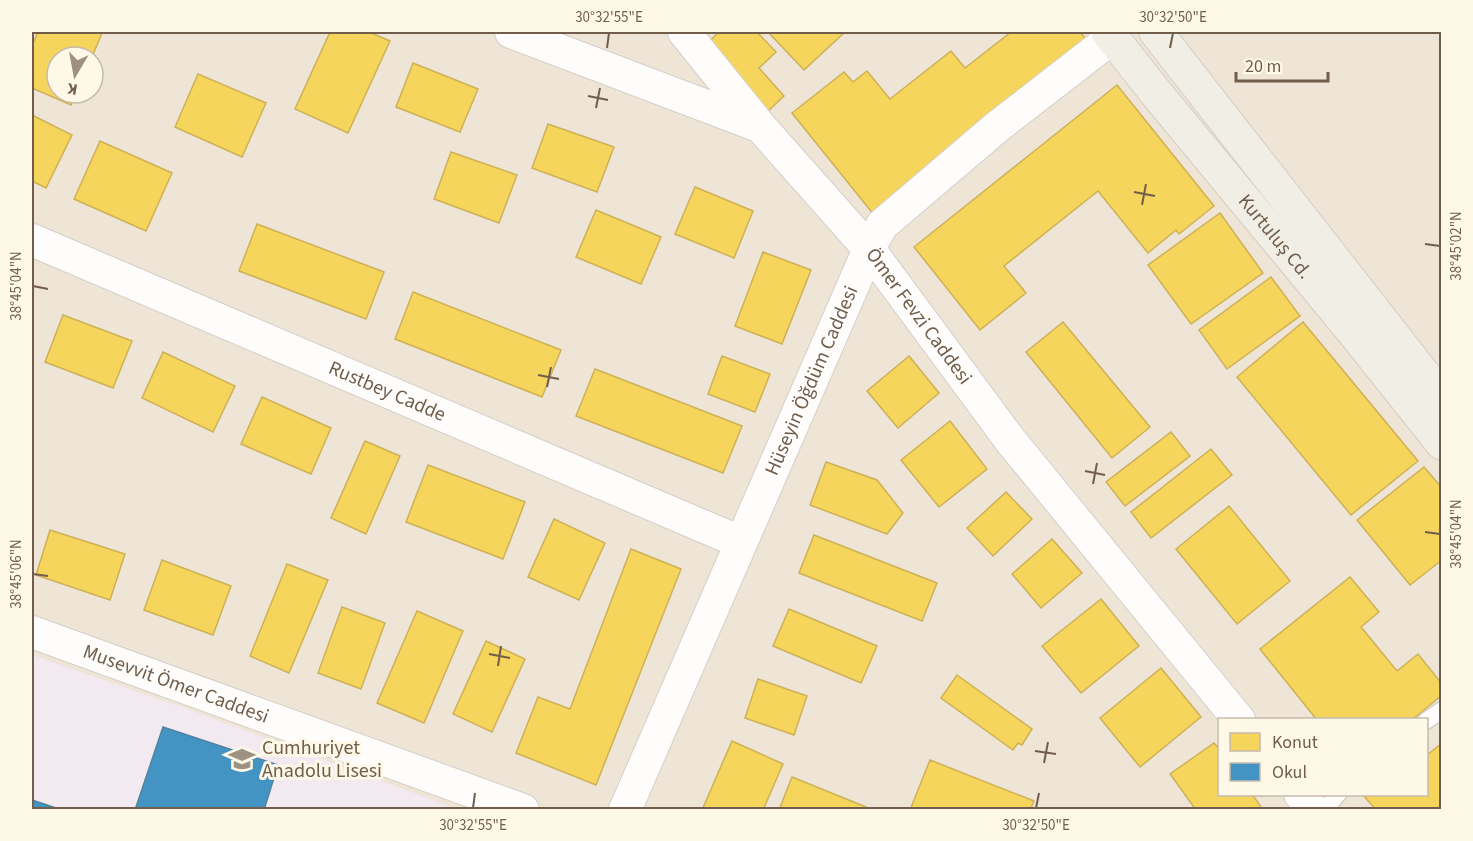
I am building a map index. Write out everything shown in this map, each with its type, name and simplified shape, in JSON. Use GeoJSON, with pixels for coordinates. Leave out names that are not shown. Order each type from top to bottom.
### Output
{"type":"FeatureCollection","features":[{"type":"Feature","properties":{"kind":"main road","name":"Kurtuluş Cd."},"geometry":{"type":"LineString","coordinates":[[1156,32],[1442,398]]}},
{"type":"Feature","properties":{"kind":"main road","name":"Kurtuluş Cd."},"geometry":{"type":"LineString","coordinates":[[1111,34],[1156,93],[1442,443]]}},
{"type":"Feature","properties":{"kind":"street","name":"Ömer Fevzi Caddesi"},"geometry":{"type":"LineString","coordinates":[[511,32],[760,126],[869,249],[1010,440],[1237,718]]}},
{"type":"Feature","properties":{"kind":"street"},"geometry":{"type":"LineString","coordinates":[[684,32],[760,126]]}},
{"type":"Feature","properties":{"kind":"street","name":"Hüseyin Öğdüm Caddesi"},"geometry":{"type":"LineString","coordinates":[[625,810],[740,542],[869,249],[882,225],[1111,34]]}},
{"type":"Feature","properties":{"kind":"street","name":"Rustbey Cadde"},"geometry":{"type":"LineString","coordinates":[[32,240],[740,542]]}},
{"type":"Feature","properties":{"kind":"street","name":"Musevvit Ömer Caddesi"},"geometry":{"type":"LineString","coordinates":[[32,632],[523,810]]}},
{"type":"Feature","properties":{"kind":"street"},"geometry":{"type":"LineString","coordinates":[[1301,796],[1313,810]]}},
{"type":"Feature","properties":{"kind":"lane"},"geometry":{"type":"LineString","coordinates":[[1428,720],[1442,710]]}},
{"type":"Feature","properties":{"kind":"lane"},"geometry":{"type":"LineString","coordinates":[[1324,810],[1337,796]]}},
{"type":"Feature","properties":{"kind":"shaded area"},"geometry":{"type":"Polygon","coordinates":[[[32,32],[1441,32],[1441,809],[32,809],[32,32]]]}},
{"type":"Feature","properties":{"kind":"shaded area"},"geometry":{"type":"Polygon","coordinates":[[[32,655],[187,709],[457,809],[32,810],[32,655]]]}},
{"type":"Feature","properties":{"kind":"building: Konut"},"geometry":{"type":"Polygon","coordinates":[[[38,32],[102,33],[97,45],[45,45],[45,94],[32,88],[32,46],[38,32]]]}},
{"type":"Feature","properties":{"kind":"building: Konut"},"geometry":{"type":"Polygon","coordinates":[[[330,32],[369,32],[390,41],[348,133],[295,109],[330,32]]]}},
{"type":"Feature","properties":{"kind":"building: Konut"},"geometry":{"type":"Polygon","coordinates":[[[719,32],[757,32],[776,52],[759,68],[784,96],[762,117],[700,50],[719,32]]]}},
{"type":"Feature","properties":{"kind":"building: Konut"},"geometry":{"type":"Polygon","coordinates":[[[768,32],[845,32],[804,70],[768,32]]]}},
{"type":"Feature","properties":{"kind":"building: Konut"},"geometry":{"type":"Polygon","coordinates":[[[1011,32],[1080,32],[1090,44],[874,215],[792,113],[844,72],[853,82],[867,71],[890,99],[951,51],[965,68],[1011,32]]]}},
{"type":"Feature","properties":{"kind":"building: Konut"},"geometry":{"type":"Polygon","coordinates":[[[413,63],[478,89],[460,132],[396,107],[413,63]]]}},
{"type":"Feature","properties":{"kind":"building: Konut"},"geometry":{"type":"Polygon","coordinates":[[[198,74],[266,103],[242,157],[175,127],[198,74]]]}},
{"type":"Feature","properties":{"kind":"building: Konut"},"geometry":{"type":"Polygon","coordinates":[[[1117,85],[1214,206],[1179,234],[1176,230],[1148,253],[1098,191],[1004,266],[1026,293],[980,330],[914,247],[1117,85]]]}},
{"type":"Feature","properties":{"kind":"building: Konut"},"geometry":{"type":"Polygon","coordinates":[[[32,115],[72,135],[46,188],[32,181],[32,115]]]}},
{"type":"Feature","properties":{"kind":"building: Konut"},"geometry":{"type":"Polygon","coordinates":[[[548,124],[614,147],[597,192],[532,168],[548,124]]]}},
{"type":"Feature","properties":{"kind":"building: Konut"},"geometry":{"type":"Polygon","coordinates":[[[100,141],[172,173],[146,231],[74,199],[100,141]]]}},
{"type":"Feature","properties":{"kind":"building: Konut"},"geometry":{"type":"Polygon","coordinates":[[[451,152],[517,175],[499,223],[434,199],[451,152]]]}},
{"type":"Feature","properties":{"kind":"building: Konut"},"geometry":{"type":"Polygon","coordinates":[[[695,187],[753,211],[734,258],[675,234],[695,187]]]}},
{"type":"Feature","properties":{"kind":"building: Konut"},"geometry":{"type":"Polygon","coordinates":[[[596,210],[661,237],[641,284],[576,257],[596,210]]]}},
{"type":"Feature","properties":{"kind":"building: Konut"},"geometry":{"type":"Polygon","coordinates":[[[1220,213],[1263,273],[1191,324],[1148,265],[1220,213]]]}},
{"type":"Feature","properties":{"kind":"building: Konut"},"geometry":{"type":"Polygon","coordinates":[[[257,224],[384,272],[366,319],[239,271],[257,224]]]}},
{"type":"Feature","properties":{"kind":"building: Konut"},"geometry":{"type":"Polygon","coordinates":[[[763,252],[811,270],[782,344],[735,326],[763,252]]]}},
{"type":"Feature","properties":{"kind":"building: Konut"},"geometry":{"type":"Polygon","coordinates":[[[1271,277],[1300,316],[1227,369],[1199,330],[1271,277]]]}},
{"type":"Feature","properties":{"kind":"building: Konut"},"geometry":{"type":"Polygon","coordinates":[[[413,292],[561,350],[542,397],[395,339],[413,292]]]}},
{"type":"Feature","properties":{"kind":"building: Konut"},"geometry":{"type":"Polygon","coordinates":[[[63,315],[132,341],[113,388],[45,362],[63,315]]]}},
{"type":"Feature","properties":{"kind":"building: Konut"},"geometry":{"type":"Polygon","coordinates":[[[1063,322],[1150,427],[1112,458],[1026,352],[1063,322]]]}},
{"type":"Feature","properties":{"kind":"building: Konut"},"geometry":{"type":"Polygon","coordinates":[[[1303,322],[1418,461],[1351,515],[1237,377],[1303,322]]]}},
{"type":"Feature","properties":{"kind":"building: Konut"},"geometry":{"type":"Polygon","coordinates":[[[163,352],[235,386],[213,432],[142,398],[163,352]]]}},
{"type":"Feature","properties":{"kind":"building: Konut"},"geometry":{"type":"Polygon","coordinates":[[[722,356],[770,374],[755,412],[708,394],[722,356]]]}},
{"type":"Feature","properties":{"kind":"building: Konut"},"geometry":{"type":"Polygon","coordinates":[[[909,356],[939,393],[898,428],[867,391],[909,356]]]}},
{"type":"Feature","properties":{"kind":"building: Konut"},"geometry":{"type":"Polygon","coordinates":[[[595,369],[742,426],[723,473],[576,416],[595,369]]]}},
{"type":"Feature","properties":{"kind":"building: Konut"},"geometry":{"type":"Polygon","coordinates":[[[262,397],[331,428],[311,474],[241,444],[262,397]]]}},
{"type":"Feature","properties":{"kind":"building: Konut"},"geometry":{"type":"Polygon","coordinates":[[[950,421],[987,469],[939,507],[901,460],[950,421]]]}},
{"type":"Feature","properties":{"kind":"building: Konut"},"geometry":{"type":"Polygon","coordinates":[[[1171,432],[1190,456],[1125,506],[1106,482],[1171,432]]]}},
{"type":"Feature","properties":{"kind":"building: Konut"},"geometry":{"type":"Polygon","coordinates":[[[365,441],[400,456],[366,534],[331,518],[365,441]]]}},
{"type":"Feature","properties":{"kind":"building: Konut"},"geometry":{"type":"Polygon","coordinates":[[[1211,449],[1232,475],[1151,538],[1131,512],[1211,449]]]}},
{"type":"Feature","properties":{"kind":"building: Konut"},"geometry":{"type":"Polygon","coordinates":[[[826,462],[877,480],[903,513],[887,534],[810,505],[826,462]]]}},
{"type":"Feature","properties":{"kind":"building: Konut"},"geometry":{"type":"Polygon","coordinates":[[[428,465],[525,502],[503,559],[406,522],[428,465]]]}},
{"type":"Feature","properties":{"kind":"building: Konut"},"geometry":{"type":"Polygon","coordinates":[[[1424,467],[1442,488],[1442,560],[1410,585],[1357,520],[1424,467]]]}},
{"type":"Feature","properties":{"kind":"building: Konut"},"geometry":{"type":"Polygon","coordinates":[[[1006,492],[1032,519],[993,556],[967,528],[1006,492]]]}},
{"type":"Feature","properties":{"kind":"building: Konut"},"geometry":{"type":"Polygon","coordinates":[[[1229,506],[1290,581],[1237,624],[1176,549],[1229,506]]]}},
{"type":"Feature","properties":{"kind":"building: Konut"},"geometry":{"type":"Polygon","coordinates":[[[554,519],[605,543],[579,600],[528,577],[554,519]]]}},
{"type":"Feature","properties":{"kind":"building: Konut"},"geometry":{"type":"Polygon","coordinates":[[[50,530],[125,554],[110,600],[36,575],[50,530]]]}},
{"type":"Feature","properties":{"kind":"building: Konut"},"geometry":{"type":"Polygon","coordinates":[[[814,535],[937,583],[922,621],[799,573],[814,535]]]}},
{"type":"Feature","properties":{"kind":"building: Konut"},"geometry":{"type":"Polygon","coordinates":[[[1052,539],[1082,573],[1041,608],[1012,574],[1052,539]]]}},
{"type":"Feature","properties":{"kind":"building: Konut"},"geometry":{"type":"Polygon","coordinates":[[[631,549],[681,569],[596,785],[516,753],[538,697],[570,709],[631,549]]]}},
{"type":"Feature","properties":{"kind":"building: Konut"},"geometry":{"type":"Polygon","coordinates":[[[162,560],[231,586],[213,635],[144,610],[162,560]]]}},
{"type":"Feature","properties":{"kind":"building: Konut"},"geometry":{"type":"Polygon","coordinates":[[[287,564],[328,580],[289,673],[250,656],[287,564]]]}},
{"type":"Feature","properties":{"kind":"building: Konut"},"geometry":{"type":"Polygon","coordinates":[[[1350,577],[1379,612],[1361,627],[1397,671],[1418,654],[1442,684],[1442,695],[1414,718],[1315,718],[1260,649],[1350,577]]]}},
{"type":"Feature","properties":{"kind":"building: Konut"},"geometry":{"type":"Polygon","coordinates":[[[1101,599],[1139,646],[1081,693],[1042,646],[1101,599]]]}},
{"type":"Feature","properties":{"kind":"building: Konut"},"geometry":{"type":"Polygon","coordinates":[[[342,607],[385,623],[361,689],[318,673],[342,607]]]}},
{"type":"Feature","properties":{"kind":"building: Konut"},"geometry":{"type":"Polygon","coordinates":[[[789,609],[877,646],[861,683],[773,646],[789,609]]]}},
{"type":"Feature","properties":{"kind":"building: Konut"},"geometry":{"type":"Polygon","coordinates":[[[417,611],[463,631],[424,723],[377,703],[417,611]]]}},
{"type":"Feature","properties":{"kind":"building: Konut"},"geometry":{"type":"Polygon","coordinates":[[[486,641],[525,659],[492,732],[453,714],[486,641]]]}},
{"type":"Feature","properties":{"kind":"building: Konut"},"geometry":{"type":"Polygon","coordinates":[[[1161,668],[1201,717],[1140,767],[1100,718],[1161,668]]]}},
{"type":"Feature","properties":{"kind":"building: Konut"},"geometry":{"type":"Polygon","coordinates":[[[957,675],[1032,729],[1022,745],[1018,743],[1013,750],[941,698],[957,675]]]}},
{"type":"Feature","properties":{"kind":"building: Konut"},"geometry":{"type":"Polygon","coordinates":[[[758,679],[807,696],[794,735],[745,718],[758,679]]]}},
{"type":"Feature","properties":{"kind":"building: Konut"},"geometry":{"type":"Polygon","coordinates":[[[732,741],[783,764],[763,810],[702,810],[732,741]]]}},
{"type":"Feature","properties":{"kind":"building: Konut"},"geometry":{"type":"Polygon","coordinates":[[[1214,743],[1218,748],[1218,796],[1253,796],[1263,810],[1196,810],[1170,774],[1214,743]]]}},
{"type":"Feature","properties":{"kind":"building: Konut"},"geometry":{"type":"Polygon","coordinates":[[[1442,743],[1442,810],[1376,810],[1364,796],[1428,796],[1428,754],[1442,743]]]}},
{"type":"Feature","properties":{"kind":"building: Konut"},"geometry":{"type":"Polygon","coordinates":[[[930,760],[1034,801],[1030,810],[910,810],[930,760]]]}},
{"type":"Feature","properties":{"kind":"building: Konut"},"geometry":{"type":"Polygon","coordinates":[[[792,777],[866,807],[865,810],[779,810],[792,777]]]}},
{"type":"Feature","properties":{"kind":"building: Okul"},"geometry":{"type":"Polygon","coordinates":[[[163,727],[278,765],[264,810],[135,810],[163,727]]]}},
{"type":"Feature","properties":{"kind":"building: Okul"},"geometry":{"type":"Polygon","coordinates":[[[32,800],[62,810],[32,810],[32,800]]]}},
{"type":"Feature","properties":{"kind":"place","name":"Cumhuriyet Anadolu Lisesi"},"geometry":{"type":"Point","coordinates":[242,759]}}]}
